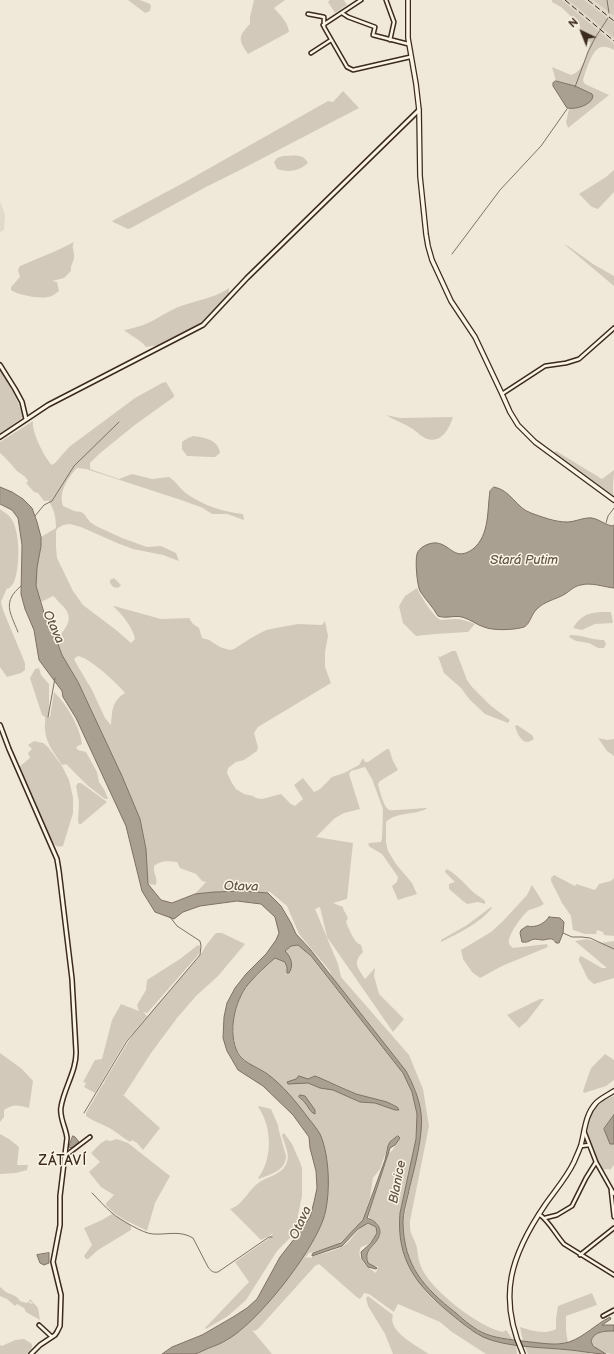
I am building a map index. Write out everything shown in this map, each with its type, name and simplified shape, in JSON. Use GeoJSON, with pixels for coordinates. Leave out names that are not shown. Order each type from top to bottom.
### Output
{"type":"FeatureCollection","features":[{"type":"Feature","properties":{"kind":"main road"},"geometry":{"type":"LineString","coordinates":[[408,0],[408,44],[416,84],[419,110],[420,176],[429,252],[451,301],[472,333],[514,421],[529,437],[614,500]]}},
{"type":"Feature","properties":{"kind":"main road"},"geometry":{"type":"LineString","coordinates":[[523,1353],[515,1332],[510,1311],[513,1266],[516,1256],[525,1236],[573,1164],[580,1146],[589,1113],[595,1104],[614,1091]]}},
{"type":"Feature","properties":{"kind":"street"},"geometry":{"type":"LineString","coordinates":[[323,25],[361,0]]}},
{"type":"Feature","properties":{"kind":"street"},"geometry":{"type":"LineString","coordinates":[[386,0],[394,22],[390,40]]}},
{"type":"Feature","properties":{"kind":"street"},"geometry":{"type":"LineString","coordinates":[[342,13],[348,17],[375,27],[373,35],[408,44]]}},
{"type":"Feature","properties":{"kind":"street"},"geometry":{"type":"LineString","coordinates":[[308,14],[324,17],[323,25],[331,40],[347,67],[353,70],[410,57]]}},
{"type":"Feature","properties":{"kind":"street"},"geometry":{"type":"LineString","coordinates":[[311,53],[331,40]]}},
{"type":"Feature","properties":{"kind":"street"},"geometry":{"type":"LineString","coordinates":[[0,437],[48,405],[203,325],[262,263],[419,110]]}},
{"type":"Feature","properties":{"kind":"street"},"geometry":{"type":"LineString","coordinates":[[412,116],[419,117]]}},
{"type":"Feature","properties":{"kind":"street"},"geometry":{"type":"LineString","coordinates":[[502,394],[545,366],[566,363],[579,359],[614,328]]}},
{"type":"Feature","properties":{"kind":"street"},"geometry":{"type":"LineString","coordinates":[[0,365],[16,389],[22,402],[26,419]]}},
{"type":"Feature","properties":{"kind":"street"},"geometry":{"type":"LineString","coordinates":[[0,725],[56,859],[59,871],[72,979],[76,1051],[76,1060],[60,1108],[67,1132],[60,1205],[60,1225],[52,1262],[61,1295],[59,1329],[52,1337],[40,1345],[31,1354]]}},
{"type":"Feature","properties":{"kind":"street"},"geometry":{"type":"LineString","coordinates":[[584,1130],[596,1162],[614,1194]]}},
{"type":"Feature","properties":{"kind":"street"},"geometry":{"type":"LineString","coordinates":[[65,1156],[90,1137]]}},
{"type":"Feature","properties":{"kind":"street"},"geometry":{"type":"LineString","coordinates":[[580,1146],[589,1145]]}},
{"type":"Feature","properties":{"kind":"street"},"geometry":{"type":"LineString","coordinates":[[545,1218],[557,1215],[572,1206],[596,1162]]}},
{"type":"Feature","properties":{"kind":"street"},"geometry":{"type":"LineString","coordinates":[[591,1170],[601,1171]]}},
{"type":"Feature","properties":{"kind":"street"},"geometry":{"type":"LineString","coordinates":[[611,1190],[614,1217]]}},
{"type":"Feature","properties":{"kind":"street"},"geometry":{"type":"LineString","coordinates":[[539,1214],[545,1218],[558,1238],[564,1244],[614,1275]]}},
{"type":"Feature","properties":{"kind":"street"},"geometry":{"type":"LineString","coordinates":[[580,1255],[614,1228]]}},
{"type":"Feature","properties":{"kind":"street"},"geometry":{"type":"LineString","coordinates":[[603,1316],[614,1310]]}},
{"type":"Feature","properties":{"kind":"street"},"geometry":{"type":"LineString","coordinates":[[39,1325],[52,1337]]}},
{"type":"Feature","properties":{"kind":"shaded area"},"geometry":{"type":"Polygon","coordinates":[[[128,0],[140,0],[150,4],[150,11],[145,13],[128,0]]]}},
{"type":"Feature","properties":{"kind":"shaded area"},"geometry":{"type":"Polygon","coordinates":[[[254,0],[285,0],[274,8],[285,22],[289,32],[248,54],[241,42],[241,36],[250,24],[254,0]]]}},
{"type":"Feature","properties":{"kind":"shaded area"},"geometry":{"type":"Polygon","coordinates":[[[330,0],[344,0],[347,5],[335,13],[328,2],[330,0]]]}},
{"type":"Feature","properties":{"kind":"shaded area"},"geometry":{"type":"Polygon","coordinates":[[[552,0],[562,0],[614,44],[614,50],[604,47],[598,48],[595,51],[583,80],[587,85],[609,95],[568,128],[566,122],[569,109],[574,109],[593,96],[575,86],[556,81],[552,67],[571,75],[575,73],[584,62],[590,42],[581,35],[580,25],[561,7],[552,2],[552,0]]]}},
{"type":"Feature","properties":{"kind":"shaded area"},"geometry":{"type":"Polygon","coordinates":[[[562,0],[568,0],[614,38],[614,44],[562,0]]]}},
{"type":"Feature","properties":{"kind":"shaded area"},"geometry":{"type":"Polygon","coordinates":[[[568,0],[584,0],[614,23],[614,38],[568,0]]]}},
{"type":"Feature","properties":{"kind":"shaded area"},"geometry":{"type":"Polygon","coordinates":[[[584,0],[593,0],[606,9],[614,16],[614,23],[584,0]]]}},
{"type":"Feature","properties":{"kind":"shaded area"},"geometry":{"type":"Polygon","coordinates":[[[593,0],[614,0],[614,16],[593,0]]]}},
{"type":"Feature","properties":{"kind":"shaded area"},"geometry":{"type":"Polygon","coordinates":[[[343,91],[359,108],[206,187],[131,228],[128,229],[112,221],[185,182],[328,101],[333,102],[343,91]]]}},
{"type":"Feature","properties":{"kind":"shaded area"},"geometry":{"type":"Polygon","coordinates":[[[283,156],[301,156],[308,163],[301,168],[294,170],[285,171],[277,169],[274,162],[277,158],[283,156]]]}},
{"type":"Feature","properties":{"kind":"shaded area"},"geometry":{"type":"Polygon","coordinates":[[[614,170],[614,192],[598,209],[592,207],[579,194],[606,177],[614,170]]]}},
{"type":"Feature","properties":{"kind":"shaded area"},"geometry":{"type":"Polygon","coordinates":[[[0,201],[5,215],[4,230],[0,232],[0,201]]]}},
{"type":"Feature","properties":{"kind":"shaded area"},"geometry":{"type":"Polygon","coordinates":[[[74,242],[74,257],[71,271],[64,278],[52,281],[57,282],[59,291],[51,296],[34,297],[23,295],[11,290],[11,287],[20,277],[18,270],[20,266],[74,242]]]}},
{"type":"Feature","properties":{"kind":"shaded area"},"geometry":{"type":"Polygon","coordinates":[[[564,244],[593,264],[614,276],[614,286],[564,244]]]}},
{"type":"Feature","properties":{"kind":"shaded area"},"geometry":{"type":"Polygon","coordinates":[[[229,288],[229,294],[200,324],[160,345],[146,347],[124,330],[146,324],[178,307],[211,297],[229,288]]]}},
{"type":"Feature","properties":{"kind":"shaded area"},"geometry":{"type":"Polygon","coordinates":[[[0,369],[19,404],[23,417],[0,434],[0,369]]]}},
{"type":"Feature","properties":{"kind":"shaded area"},"geometry":{"type":"Polygon","coordinates":[[[166,382],[174,397],[136,424],[99,454],[90,463],[90,469],[119,479],[132,474],[152,479],[169,477],[193,498],[228,512],[243,514],[244,520],[227,514],[212,514],[203,508],[181,500],[86,469],[77,468],[70,476],[63,491],[63,506],[74,511],[81,512],[96,526],[122,538],[147,547],[161,546],[176,553],[179,561],[163,555],[133,549],[81,527],[70,524],[63,525],[56,531],[57,558],[73,591],[83,605],[131,643],[135,639],[132,630],[113,606],[161,619],[189,618],[193,624],[199,628],[202,638],[230,650],[266,630],[298,624],[322,625],[325,621],[328,636],[325,652],[325,667],[331,683],[258,727],[254,733],[258,747],[257,751],[244,760],[236,762],[228,768],[227,773],[236,789],[244,794],[262,799],[281,794],[295,806],[303,799],[294,785],[303,778],[314,792],[320,789],[332,777],[344,773],[359,765],[363,758],[365,762],[368,762],[389,749],[398,770],[380,781],[378,784],[385,805],[389,810],[427,808],[422,811],[400,815],[386,822],[386,842],[388,851],[396,864],[412,883],[417,894],[398,900],[392,886],[397,882],[398,877],[382,854],[370,847],[368,844],[381,842],[383,809],[372,779],[365,767],[351,771],[349,774],[360,809],[344,813],[335,818],[316,837],[353,843],[347,899],[333,903],[343,907],[348,918],[346,922],[350,932],[356,942],[361,945],[363,952],[357,962],[360,972],[365,979],[375,968],[374,976],[379,994],[404,1019],[393,1032],[327,937],[320,907],[315,909],[338,964],[341,977],[409,1055],[423,1089],[429,1126],[410,1221],[411,1232],[417,1246],[418,1258],[421,1267],[439,1291],[460,1309],[482,1324],[503,1332],[506,1330],[513,1340],[485,1333],[472,1326],[429,1290],[411,1262],[405,1243],[403,1222],[420,1140],[416,1091],[406,1071],[333,978],[329,970],[299,934],[287,906],[269,891],[268,893],[222,891],[194,895],[206,882],[202,881],[196,874],[180,868],[177,862],[162,862],[154,866],[156,885],[148,884],[146,849],[140,819],[122,776],[78,682],[62,655],[56,639],[68,623],[68,614],[53,596],[41,602],[35,581],[41,537],[56,528],[56,520],[48,500],[44,501],[38,493],[34,492],[26,483],[28,481],[25,477],[0,453],[0,442],[33,421],[34,431],[39,444],[52,465],[69,447],[135,398],[166,382]],[[78,656],[74,659],[92,690],[105,718],[111,725],[112,711],[115,703],[117,699],[125,693],[103,672],[78,656]]]}},
{"type":"Feature","properties":{"kind":"shaded area"},"geometry":{"type":"Polygon","coordinates":[[[386,415],[400,418],[453,417],[444,434],[437,439],[432,440],[425,438],[413,429],[386,415]]]}},
{"type":"Feature","properties":{"kind":"shaded area"},"geometry":{"type":"Polygon","coordinates":[[[193,436],[206,438],[214,442],[220,453],[215,457],[187,456],[182,449],[182,442],[193,436]]]}},
{"type":"Feature","properties":{"kind":"shaded area"},"geometry":{"type":"Polygon","coordinates":[[[556,451],[602,479],[614,470],[614,497],[554,453],[556,451]]]}},
{"type":"Feature","properties":{"kind":"shaded area"},"geometry":{"type":"Polygon","coordinates":[[[0,509],[9,516],[14,523],[18,540],[16,576],[12,585],[8,589],[7,588],[1,602],[25,663],[25,670],[21,673],[7,677],[0,667],[0,509]]]}},
{"type":"Feature","properties":{"kind":"shaded area"},"geometry":{"type":"Polygon","coordinates":[[[114,578],[121,585],[118,588],[113,587],[110,583],[110,580],[114,578]]]}},
{"type":"Feature","properties":{"kind":"shaded area"},"geometry":{"type":"Polygon","coordinates":[[[417,588],[428,606],[441,620],[460,619],[475,624],[468,632],[416,636],[403,623],[399,606],[405,596],[417,588]]]}},
{"type":"Feature","properties":{"kind":"shaded area"},"geometry":{"type":"Polygon","coordinates":[[[611,612],[613,623],[595,624],[582,630],[573,628],[581,619],[589,614],[611,612]]]}},
{"type":"Feature","properties":{"kind":"shaded area"},"geometry":{"type":"Polygon","coordinates":[[[570,635],[604,640],[606,644],[604,648],[598,648],[589,643],[576,641],[569,637],[570,635]]]}},
{"type":"Feature","properties":{"kind":"shaded area"},"geometry":{"type":"Polygon","coordinates":[[[452,651],[456,651],[467,680],[472,687],[491,706],[510,720],[508,723],[485,714],[470,700],[461,688],[444,673],[438,656],[440,657],[452,651]]]}},
{"type":"Feature","properties":{"kind":"shaded area"},"geometry":{"type":"Polygon","coordinates":[[[39,668],[41,675],[49,684],[49,717],[54,692],[68,709],[81,737],[82,744],[76,747],[78,750],[86,752],[97,772],[99,782],[108,799],[105,799],[87,785],[66,764],[62,765],[49,744],[46,735],[45,717],[42,715],[30,678],[35,669],[39,668]]]}},
{"type":"Feature","properties":{"kind":"shaded area"},"geometry":{"type":"Polygon","coordinates":[[[517,725],[532,735],[534,739],[525,742],[516,731],[515,726],[517,725]]]}},
{"type":"Feature","properties":{"kind":"shaded area"},"geometry":{"type":"Polygon","coordinates":[[[598,738],[607,740],[614,739],[614,756],[607,751],[598,738]]]}},
{"type":"Feature","properties":{"kind":"shaded area"},"geometry":{"type":"Polygon","coordinates":[[[34,741],[43,743],[48,747],[62,766],[69,780],[73,797],[73,813],[63,846],[60,847],[56,846],[49,837],[19,767],[30,758],[28,753],[32,749],[28,745],[34,741]]]}},
{"type":"Feature","properties":{"kind":"shaded area"},"geometry":{"type":"Polygon","coordinates":[[[78,783],[81,783],[107,802],[81,824],[79,824],[78,821],[79,802],[76,786],[78,783]]]}},
{"type":"Feature","properties":{"kind":"shaded area"},"geometry":{"type":"Polygon","coordinates":[[[447,869],[485,901],[485,904],[478,902],[467,904],[449,889],[449,884],[455,882],[445,872],[447,869]]]}},
{"type":"Feature","properties":{"kind":"shaded area"},"geometry":{"type":"Polygon","coordinates":[[[554,875],[575,886],[576,884],[595,890],[599,884],[611,881],[614,878],[614,936],[604,935],[603,932],[597,930],[596,934],[585,934],[573,930],[571,916],[562,903],[551,881],[551,878],[554,875]]]}},
{"type":"Feature","properties":{"kind":"shaded area"},"geometry":{"type":"Polygon","coordinates":[[[532,885],[544,904],[529,910],[523,916],[510,935],[509,944],[513,948],[547,944],[548,947],[502,966],[480,978],[472,972],[463,959],[461,950],[491,932],[527,895],[532,885]]]}},
{"type":"Feature","properties":{"kind":"shaded area"},"geometry":{"type":"Polygon","coordinates":[[[491,907],[492,908],[482,918],[475,923],[441,942],[441,940],[467,925],[491,907]]]}},
{"type":"Feature","properties":{"kind":"shaded area"},"geometry":{"type":"Polygon","coordinates":[[[216,933],[222,933],[245,944],[218,976],[196,996],[177,1018],[151,1053],[124,1095],[122,1094],[160,1128],[143,1150],[137,1143],[132,1140],[130,1142],[111,1129],[89,1118],[86,1116],[86,1113],[134,1032],[201,954],[216,933]]]}},
{"type":"Feature","properties":{"kind":"shaded area"},"geometry":{"type":"Polygon","coordinates":[[[587,939],[600,943],[614,941],[614,978],[594,984],[588,979],[579,961],[581,956],[602,968],[607,968],[575,941],[587,939]]]}},
{"type":"Feature","properties":{"kind":"shaded area"},"geometry":{"type":"Polygon","coordinates":[[[198,945],[201,949],[198,955],[149,1011],[147,1013],[143,1012],[147,1016],[125,1042],[95,1093],[84,1087],[86,1083],[83,1082],[95,1060],[102,1059],[112,1020],[121,1004],[139,1011],[137,1005],[146,990],[147,980],[180,959],[198,945]]]}},
{"type":"Feature","properties":{"kind":"shaded area"},"geometry":{"type":"Polygon","coordinates":[[[298,945],[310,956],[403,1073],[412,1092],[417,1114],[416,1139],[400,1213],[404,1255],[414,1275],[426,1292],[434,1300],[470,1330],[495,1341],[516,1345],[517,1354],[486,1354],[452,1332],[440,1322],[398,1304],[394,1312],[369,1294],[364,1293],[359,1299],[319,1264],[315,1266],[259,1328],[255,1331],[252,1330],[272,1354],[195,1354],[226,1341],[244,1327],[265,1306],[297,1265],[328,1171],[324,1145],[319,1133],[266,1073],[251,1065],[242,1057],[236,1049],[233,1034],[234,1016],[240,998],[250,982],[275,958],[285,962],[287,972],[289,973],[285,951],[291,946],[298,945]],[[315,1076],[308,1079],[303,1078],[288,1082],[308,1083],[333,1090],[360,1102],[375,1103],[395,1110],[397,1107],[387,1102],[356,1094],[315,1076]],[[394,1139],[390,1142],[380,1169],[373,1178],[370,1198],[363,1220],[337,1245],[309,1253],[305,1258],[311,1258],[313,1256],[339,1248],[349,1242],[361,1227],[369,1224],[376,1227],[377,1233],[371,1243],[361,1247],[360,1255],[363,1262],[376,1273],[378,1266],[374,1267],[368,1263],[366,1255],[379,1236],[380,1229],[378,1225],[368,1216],[388,1153],[392,1151],[398,1141],[394,1139]]]}},
{"type":"Feature","properties":{"kind":"shaded area"},"geometry":{"type":"Polygon","coordinates":[[[540,999],[544,999],[527,1021],[519,1028],[507,1015],[540,999]]]}},
{"type":"Feature","properties":{"kind":"shaded area"},"geometry":{"type":"Polygon","coordinates":[[[0,1053],[22,1069],[33,1081],[29,1108],[14,1106],[8,1108],[4,1110],[4,1117],[0,1122],[0,1053]]]}},
{"type":"Feature","properties":{"kind":"shaded area"},"geometry":{"type":"Polygon","coordinates":[[[605,1054],[614,1060],[614,1080],[606,1086],[584,1093],[583,1091],[591,1068],[605,1054]]]}},
{"type":"Feature","properties":{"kind":"shaded area"},"geometry":{"type":"Polygon","coordinates":[[[614,1096],[614,1115],[604,1129],[610,1143],[614,1144],[614,1165],[610,1170],[601,1170],[588,1138],[586,1128],[597,1105],[614,1096]]]}},
{"type":"Feature","properties":{"kind":"shaded area"},"geometry":{"type":"Polygon","coordinates":[[[258,1107],[271,1109],[278,1125],[286,1156],[280,1169],[259,1179],[258,1178],[266,1162],[269,1142],[266,1123],[258,1107]]]}},
{"type":"Feature","properties":{"kind":"shaded area"},"geometry":{"type":"Polygon","coordinates":[[[284,1133],[292,1144],[302,1168],[302,1196],[298,1215],[298,1225],[295,1233],[277,1251],[246,1300],[228,1316],[206,1329],[205,1328],[249,1282],[235,1262],[268,1239],[274,1232],[261,1240],[230,1209],[238,1205],[257,1184],[278,1173],[285,1166],[288,1156],[282,1135],[284,1133]]]}},
{"type":"Feature","properties":{"kind":"shaded area"},"geometry":{"type":"Polygon","coordinates":[[[0,1134],[19,1147],[17,1165],[28,1165],[27,1170],[16,1173],[0,1174],[0,1134]]]}},
{"type":"Feature","properties":{"kind":"shaded area"},"geometry":{"type":"Polygon","coordinates":[[[117,1139],[128,1143],[170,1176],[155,1203],[147,1231],[110,1210],[106,1203],[114,1195],[101,1187],[89,1172],[100,1162],[91,1153],[106,1140],[110,1141],[117,1139]]]}},
{"type":"Feature","properties":{"kind":"shaded area"},"geometry":{"type":"Polygon","coordinates":[[[112,1214],[131,1225],[131,1230],[86,1259],[84,1256],[92,1245],[84,1228],[112,1214]]]}},
{"type":"Feature","properties":{"kind":"shaded area"},"geometry":{"type":"Polygon","coordinates":[[[0,1287],[6,1292],[16,1296],[20,1301],[32,1304],[33,1303],[29,1301],[30,1299],[38,1308],[40,1320],[26,1312],[24,1308],[17,1304],[15,1306],[7,1299],[0,1296],[0,1287]]]}},
{"type":"Feature","properties":{"kind":"shaded area"},"geometry":{"type":"Polygon","coordinates":[[[592,1293],[597,1305],[566,1316],[568,1343],[546,1344],[523,1341],[520,1327],[534,1331],[552,1331],[556,1329],[558,1306],[592,1293]]]}},
{"type":"Feature","properties":{"kind":"shaded area"},"geometry":{"type":"Polygon","coordinates":[[[368,1296],[393,1315],[392,1321],[394,1327],[404,1338],[429,1354],[393,1354],[385,1334],[368,1306],[366,1298],[368,1296]]]}},
{"type":"Feature","properties":{"kind":"shaded area"},"geometry":{"type":"Polygon","coordinates":[[[603,1331],[614,1331],[614,1354],[600,1351],[591,1341],[592,1336],[603,1331]]]}},
{"type":"Feature","properties":{"kind":"shaded area"},"geometry":{"type":"Polygon","coordinates":[[[24,1339],[32,1344],[32,1348],[27,1354],[0,1354],[0,1345],[2,1346],[15,1340],[24,1339]]]}},
{"type":"Feature","properties":{"kind":"shaded area"},"geometry":{"type":"Polygon","coordinates":[[[524,1345],[580,1351],[592,1354],[528,1354],[524,1345]]]}},
{"type":"Feature","properties":{"kind":"water"},"geometry":{"type":"Polygon","coordinates":[[[556,81],[575,86],[592,94],[592,99],[583,106],[567,108],[553,86],[553,83],[556,81]]]}},
{"type":"Feature","properties":{"kind":"water"},"geometry":{"type":"Polygon","coordinates":[[[0,487],[23,499],[32,508],[41,537],[36,586],[45,616],[62,655],[78,682],[122,776],[140,819],[146,849],[148,884],[161,900],[172,903],[195,894],[214,892],[245,891],[268,893],[281,906],[296,934],[310,949],[406,1071],[417,1097],[422,1121],[418,1152],[404,1211],[403,1223],[407,1252],[418,1275],[434,1294],[466,1322],[486,1334],[496,1337],[554,1344],[564,1343],[580,1337],[610,1317],[611,1319],[602,1325],[614,1325],[614,1331],[597,1333],[591,1341],[593,1346],[606,1354],[514,1345],[493,1341],[470,1329],[451,1314],[428,1293],[419,1282],[411,1271],[405,1258],[400,1230],[400,1213],[416,1139],[417,1114],[412,1092],[403,1073],[311,956],[298,945],[291,946],[285,951],[291,961],[291,970],[289,973],[287,973],[285,962],[275,958],[251,981],[241,995],[233,1022],[233,1031],[236,1049],[241,1057],[266,1073],[278,1083],[295,1101],[320,1134],[326,1154],[328,1177],[326,1211],[317,1234],[295,1269],[282,1287],[252,1320],[223,1342],[195,1354],[162,1354],[172,1347],[202,1335],[247,1308],[257,1299],[280,1257],[310,1217],[317,1188],[316,1171],[310,1148],[309,1137],[293,1115],[263,1086],[238,1070],[227,1051],[223,1038],[224,1017],[227,1003],[235,988],[246,974],[266,954],[279,933],[275,917],[261,904],[237,901],[200,906],[183,912],[174,919],[155,912],[142,891],[126,826],[76,718],[63,697],[62,691],[39,660],[34,630],[25,609],[21,594],[22,545],[18,518],[12,510],[0,504],[0,487]]]}},
{"type":"Feature","properties":{"kind":"water","name":"Stará Putim"},"geometry":{"type":"Polygon","coordinates":[[[494,487],[509,495],[526,511],[544,518],[567,522],[592,518],[612,526],[614,525],[614,588],[589,584],[576,586],[565,594],[539,607],[534,612],[526,626],[515,629],[493,629],[481,626],[462,617],[438,616],[419,588],[416,567],[416,557],[418,551],[428,544],[434,543],[442,544],[454,552],[462,554],[473,549],[482,537],[485,530],[490,491],[494,487]]]}},
{"type":"Feature","properties":{"kind":"water"},"geometry":{"type":"Polygon","coordinates":[[[549,917],[560,918],[564,922],[563,933],[559,943],[556,943],[550,939],[535,939],[522,942],[520,933],[521,930],[527,926],[540,925],[549,917]]]}},
{"type":"Feature","properties":{"kind":"water"},"geometry":{"type":"Polygon","coordinates":[[[299,1076],[308,1079],[315,1076],[356,1094],[387,1102],[397,1107],[399,1110],[375,1103],[360,1102],[333,1090],[320,1088],[308,1083],[288,1084],[287,1082],[296,1079],[299,1076]]]}},
{"type":"Feature","properties":{"kind":"water"},"geometry":{"type":"Polygon","coordinates":[[[300,1095],[305,1096],[315,1110],[315,1114],[299,1097],[300,1095]]]}},
{"type":"Feature","properties":{"kind":"water"},"geometry":{"type":"Polygon","coordinates":[[[614,1115],[614,1144],[610,1144],[604,1129],[614,1115]]]}},
{"type":"Feature","properties":{"kind":"water"},"geometry":{"type":"Polygon","coordinates":[[[73,1136],[79,1142],[72,1148],[69,1147],[73,1136]]]}},
{"type":"Feature","properties":{"kind":"water"},"geometry":{"type":"Polygon","coordinates":[[[398,1136],[400,1138],[395,1145],[390,1148],[367,1218],[375,1222],[380,1230],[377,1240],[367,1254],[368,1263],[377,1268],[368,1267],[362,1259],[361,1252],[371,1243],[377,1233],[376,1227],[368,1223],[358,1229],[342,1246],[312,1256],[313,1253],[341,1243],[363,1220],[385,1160],[388,1146],[390,1142],[398,1136]]]}},
{"type":"Feature","properties":{"kind":"water"},"geometry":{"type":"Polygon","coordinates":[[[49,1253],[49,1263],[44,1265],[40,1263],[37,1255],[49,1253]]]}},
{"type":"Feature","properties":{"kind":"waterway"},"geometry":{"type":"LineString","coordinates":[[607,0],[609,13]]}},
{"type":"Feature","properties":{"kind":"waterway"},"geometry":{"type":"LineString","coordinates":[[575,87],[588,52],[608,18]]}},
{"type":"Feature","properties":{"kind":"waterway"},"geometry":{"type":"LineString","coordinates":[[452,254],[500,190],[541,146],[567,109]]}},
{"type":"Feature","properties":{"kind":"waterway"},"geometry":{"type":"LineString","coordinates":[[35,516],[44,505],[52,501],[74,466],[119,422]]}},
{"type":"Feature","properties":{"kind":"waterway"},"geometry":{"type":"LineString","coordinates":[[606,523],[608,516],[614,508]]}},
{"type":"Feature","properties":{"kind":"waterway"},"geometry":{"type":"LineString","coordinates":[[18,632],[9,608],[11,597],[21,586]]}},
{"type":"Feature","properties":{"kind":"waterway"},"geometry":{"type":"LineString","coordinates":[[48,717],[55,678]]}},
{"type":"Feature","properties":{"kind":"waterway"},"geometry":{"type":"LineString","coordinates":[[84,1113],[127,1041],[200,955],[200,941],[177,926],[170,917]]}},
{"type":"Feature","properties":{"kind":"waterway"},"geometry":{"type":"LineString","coordinates":[[563,933],[572,937],[590,938],[614,949]]}},
{"type":"Feature","properties":{"kind":"waterway"},"geometry":{"type":"LineString","coordinates":[[92,1193],[115,1216],[144,1232],[153,1234],[183,1234],[193,1238],[208,1267],[213,1272],[218,1272],[269,1237],[272,1237]]}},
{"type":"Feature","properties":{"kind":"railway"},"geometry":{"type":"LineString","coordinates":[[565,0],[614,41]]}},
{"type":"Feature","properties":{"kind":"railway"},"geometry":{"type":"LineString","coordinates":[[588,0],[614,21]]}},
{"type":"Feature","properties":{"kind":"district","name":"ZÁTAVÍ"},"geometry":{"type":"Point","coordinates":[63,1161]}},
{"type":"Feature","properties":{"kind":"water label","name":"Otava"},"geometry":{"type":"Point","coordinates":[53,627]}},
{"type":"Feature","properties":{"kind":"water label","name":"Otava"},"geometry":{"type":"Point","coordinates":[241,887]}},
{"type":"Feature","properties":{"kind":"water label","name":"Blanice"},"geometry":{"type":"Point","coordinates":[398,1182]}},
{"type":"Feature","properties":{"kind":"water label","name":"Otava"},"geometry":{"type":"Point","coordinates":[301,1223]}}]}
